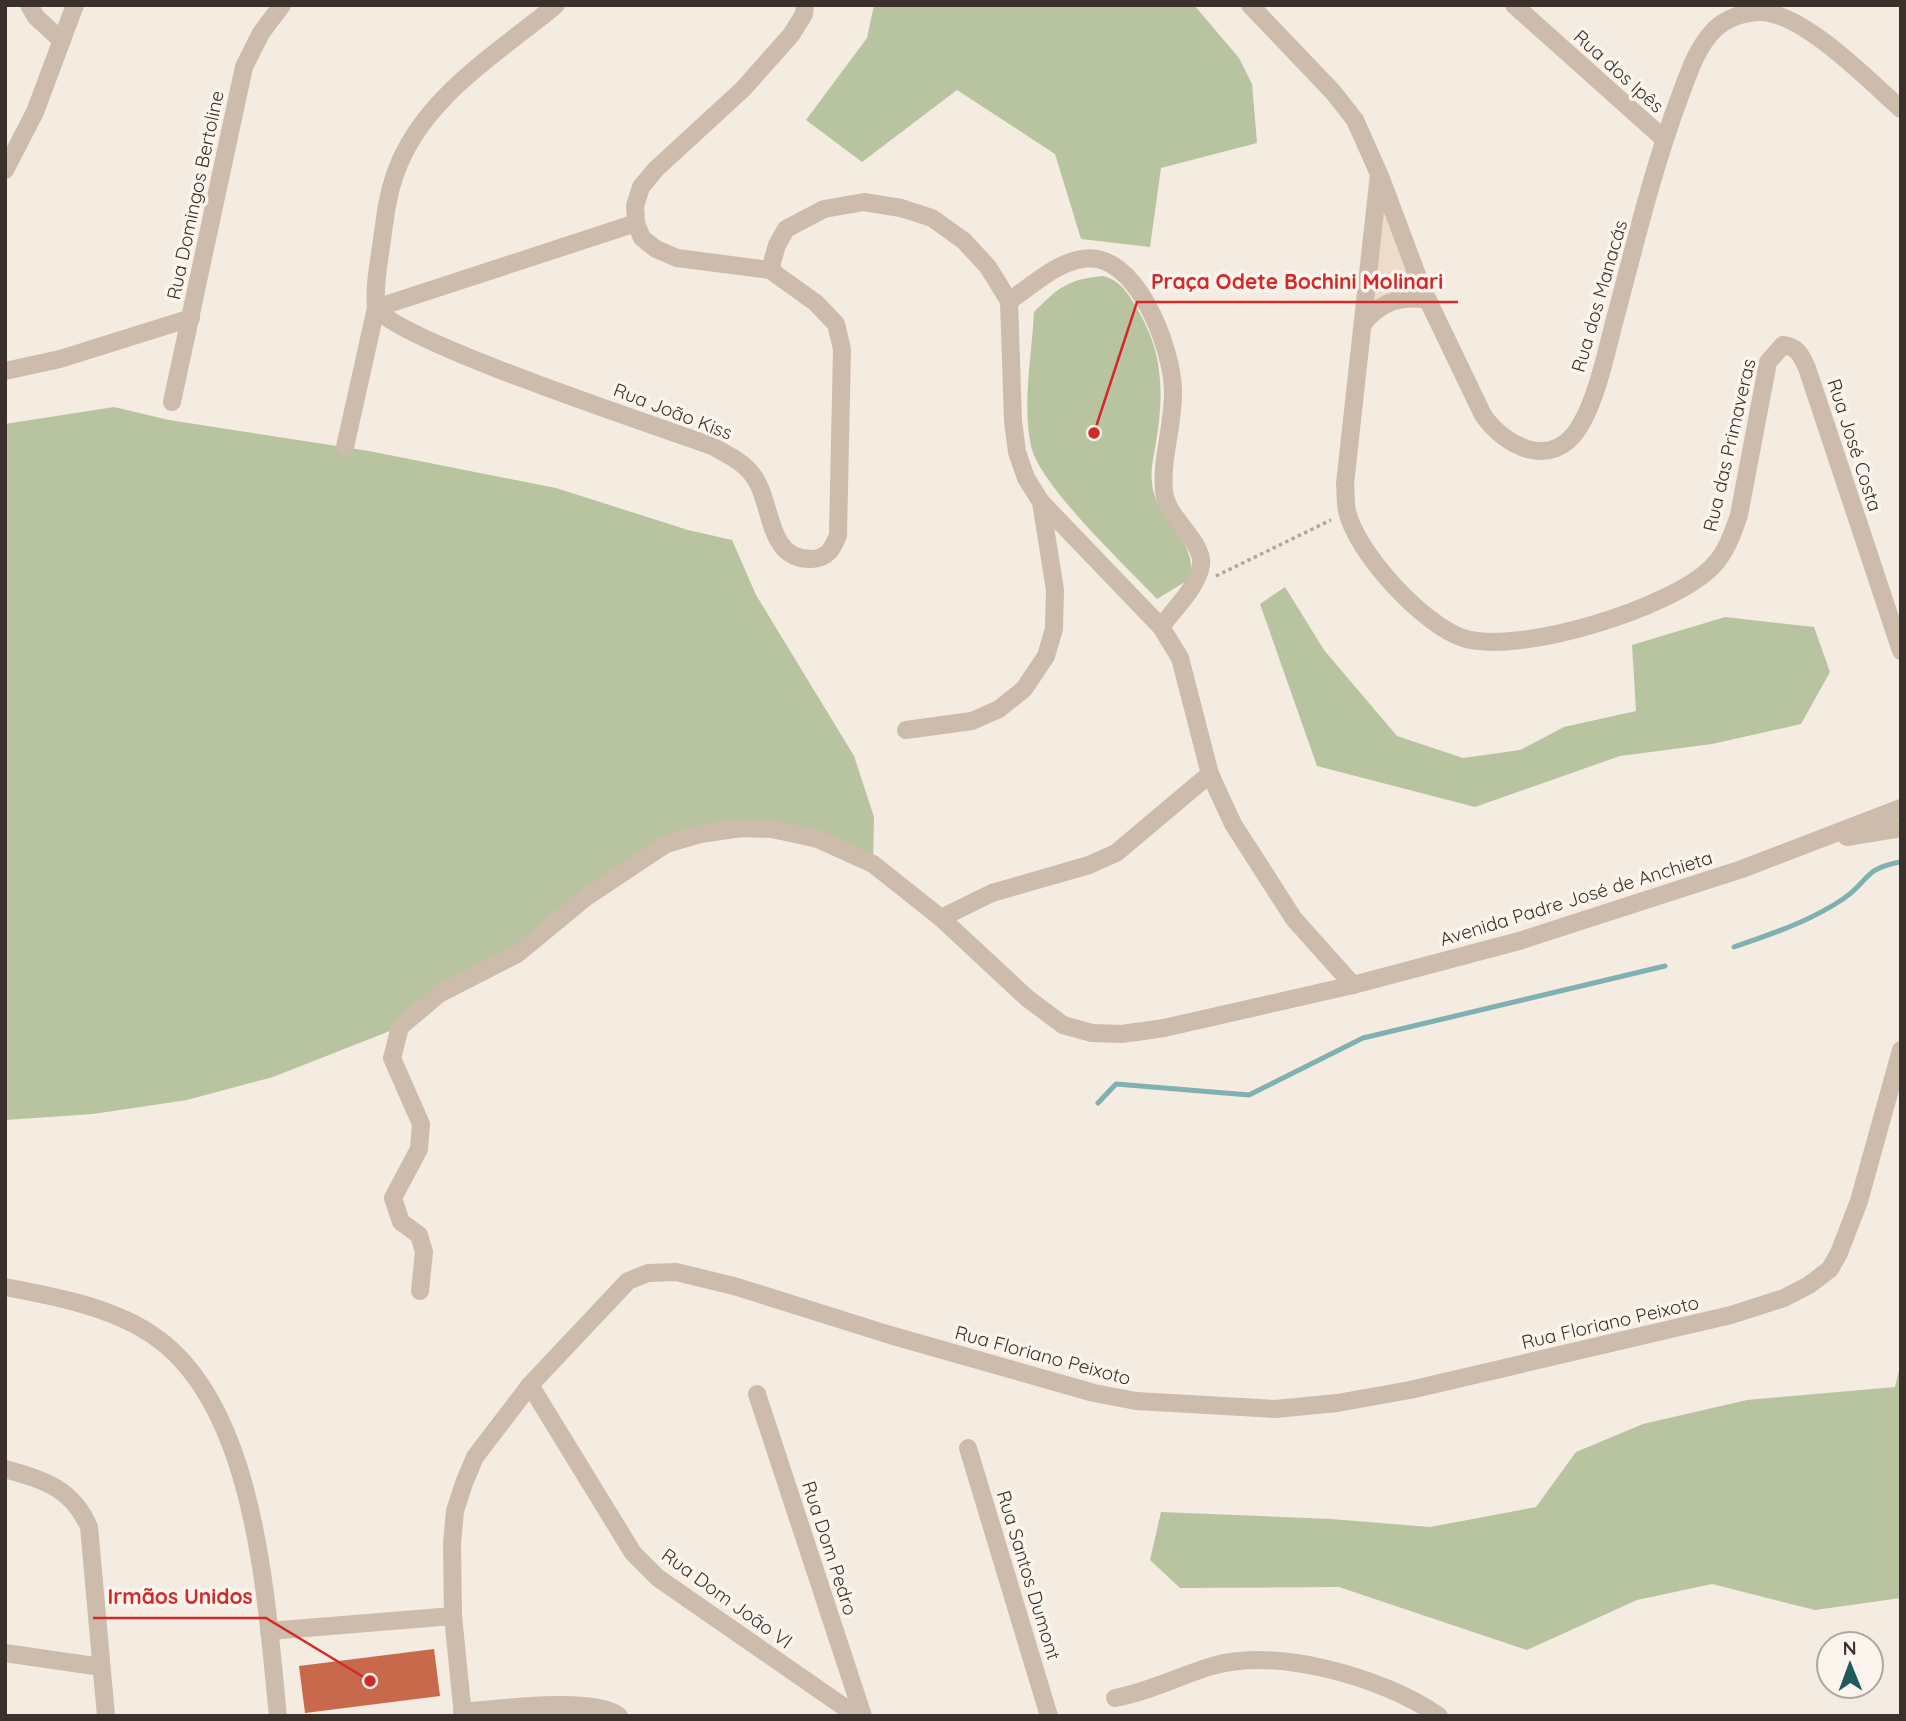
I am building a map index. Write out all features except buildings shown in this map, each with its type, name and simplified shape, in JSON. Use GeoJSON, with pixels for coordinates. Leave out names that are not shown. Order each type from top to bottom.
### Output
{"type":"FeatureCollection","features":[{"type":"Feature","properties":{"kind":"street"},"geometry":{"type":"LineString","coordinates":[[29,5],[36,17],[62,41]]}},
{"type":"Feature","properties":{"kind":"street"},"geometry":{"type":"LineString","coordinates":[[5,170],[35,112],[75,5]]}},
{"type":"Feature","properties":{"kind":"street","name":"Rua Domingos Bertoline"},"geometry":{"type":"LineString","coordinates":[[172,402],[244,68],[261,33],[282,5]]}},
{"type":"Feature","properties":{"kind":"street"},"geometry":{"type":"LineString","coordinates":[[345,447],[376,308],[375,292],[385,219],[395,173],[409,142],[435,106],[556,5]]}},
{"type":"Feature","properties":{"kind":"street"},"geometry":{"type":"LineString","coordinates":[[376,308],[635,223],[635,206],[641,187],[656,169],[751,80],[791,35],[804,14],[805,5]]}},
{"type":"Feature","properties":{"kind":"street"},"geometry":{"type":"LineString","coordinates":[[1250,5],[1355,120],[1379,174]]}},
{"type":"Feature","properties":{"kind":"street","name":"Rua dos Ipês"},"geometry":{"type":"LineString","coordinates":[[1514,5],[1664,139]]}},
{"type":"Feature","properties":{"kind":"street","name":"Rua dos Manacás"},"geometry":{"type":"LineString","coordinates":[[1379,174],[1428,300],[1483,415],[1494,431],[1527,451],[1548,452],[1561,446],[1578,429],[1600,375],[1664,139],[1692,65],[1704,41],[1716,27],[1738,15],[1762,12],[1785,17],[1828,47],[1901,109]]}},
{"type":"Feature","properties":{"kind":"street","name":"Rua das Primaveras"},"geometry":{"type":"LineString","coordinates":[[1379,174],[1346,454],[1348,512],[1356,533],[1412,606],[1441,627],[1464,638],[1489,641],[1530,639],[1642,609],[1688,587],[1714,566],[1730,540],[1739,515],[1769,362],[1783,345]]}},
{"type":"Feature","properties":{"kind":"street"},"geometry":{"type":"LineString","coordinates":[[770,270],[777,245],[786,229],[824,209],[863,202],[901,208],[932,218],[964,241],[988,268],[1009,301],[1013,421],[1017,452],[1026,478],[1041,502],[1161,627],[1180,658],[1210,774],[1233,824],[1267,882],[1294,919],[1353,985]]}},
{"type":"Feature","properties":{"kind":"street","name":"Rua João Kiss"},"geometry":{"type":"LineString","coordinates":[[376,308],[393,323],[493,366],[712,446],[737,460],[751,472],[762,489],[777,540],[786,551],[802,559],[820,558],[832,550],[841,511],[842,349],[836,324],[816,303],[770,270],[677,258],[656,249],[642,238],[635,223]]}},
{"type":"Feature","properties":{"kind":"street"},"geometry":{"type":"LineString","coordinates":[[1009,301],[1065,263],[1084,258],[1100,258],[1116,267],[1136,288],[1162,331],[1171,362],[1173,391],[1164,467],[1165,501],[1197,547],[1201,561],[1196,579],[1161,627]]}},
{"type":"Feature","properties":{"kind":"street"},"geometry":{"type":"LineString","coordinates":[[1363,324],[1381,306],[1395,300],[1412,297],[1428,300]]}},
{"type":"Feature","properties":{"kind":"street"},"geometry":{"type":"LineString","coordinates":[[5,371],[60,359],[191,318]]}},
{"type":"Feature","properties":{"kind":"street","name":"Rua José Costa"},"geometry":{"type":"LineString","coordinates":[[1783,345],[1793,346],[1800,352],[1807,368],[1901,651]]}},
{"type":"Feature","properties":{"kind":"street"},"geometry":{"type":"LineString","coordinates":[[906,730],[950,726],[972,721],[999,709],[1024,688],[1045,656],[1054,629],[1055,590],[1041,502]]}},
{"type":"Feature","properties":{"kind":"street"},"geometry":{"type":"LineString","coordinates":[[941,918],[992,893],[1089,865],[1116,853],[1210,774]]}},
{"type":"Feature","properties":{"kind":"street"},"geometry":{"type":"LineString","coordinates":[[1809,844],[1901,808]]}},
{"type":"Feature","properties":{"kind":"street","name":"Avenida Padre José de Anchieta"},"geometry":{"type":"LineString","coordinates":[[420,1291],[425,1252],[419,1235],[401,1222],[393,1198],[419,1149],[421,1124],[392,1058],[400,1027],[435,996],[517,954],[585,898],[666,844],[700,834],[741,828],[772,829],[818,839],[873,864],[941,918],[1027,998],[1063,1025],[1091,1033],[1122,1034],[1164,1028],[1353,985],[1532,936],[1809,844]]}},
{"type":"Feature","properties":{"kind":"street"},"geometry":{"type":"LineString","coordinates":[[1809,844],[1901,828]]}},
{"type":"Feature","properties":{"kind":"street","name":"Rua Floriano Peixoto"},"geometry":{"type":"LineString","coordinates":[[462,1714],[453,1616],[452,1544],[458,1502],[475,1457],[530,1385],[628,1281],[648,1273],[676,1272],[734,1286],[890,1335],[1094,1393],[1136,1401],[1216,1408],[1275,1409],[1337,1404],[1410,1390],[1731,1315],[1784,1298],[1830,1269],[1859,1201],[1901,1050]]}},
{"type":"Feature","properties":{"kind":"street"},"geometry":{"type":"LineString","coordinates":[[5,1287],[97,1309],[150,1333],[176,1354],[211,1401],[233,1452],[253,1516],[278,1716]]}},
{"type":"Feature","properties":{"kind":"street","name":"Rua Dom João Vl"},"geometry":{"type":"LineString","coordinates":[[530,1385],[633,1553],[658,1578],[857,1716]]}},
{"type":"Feature","properties":{"kind":"street","name":"Rua Dom Pedro"},"geometry":{"type":"LineString","coordinates":[[757,1394],[863,1716]]}},
{"type":"Feature","properties":{"kind":"street","name":"Rua Santos Dumont"},"geometry":{"type":"LineString","coordinates":[[968,1448],[1049,1716]]}},
{"type":"Feature","properties":{"kind":"street"},"geometry":{"type":"LineString","coordinates":[[5,1469],[54,1486],[80,1507],[89,1527],[94,1557],[106,1716]]}},
{"type":"Feature","properties":{"kind":"street"},"geometry":{"type":"LineString","coordinates":[[269,1631],[453,1616]]}},
{"type":"Feature","properties":{"kind":"street"},"geometry":{"type":"LineString","coordinates":[[5,1653],[101,1667]]}},
{"type":"Feature","properties":{"kind":"street"},"geometry":{"type":"LineString","coordinates":[[1115,1698],[1214,1665],[1269,1661],[1338,1671],[1387,1685],[1439,1716]]}},
{"type":"Feature","properties":{"kind":"street"},"geometry":{"type":"LineString","coordinates":[[462,1714],[553,1705],[594,1707],[619,1716]]}},
{"type":"Feature","properties":{"kind":"path"},"geometry":{"type":"LineString","coordinates":[[1196,579],[1223,575],[1348,512]]}},
{"type":"Feature","properties":{"kind":"green space"},"geometry":{"type":"Polygon","coordinates":[[[874,5],[1194,5],[1239,58],[1252,84],[1257,143],[1161,168],[1150,247],[1081,239],[1055,154],[957,90],[862,162],[806,120],[867,38],[874,5]]]}},
{"type":"Feature","properties":{"kind":"green space"},"geometry":{"type":"Polygon","coordinates":[[[1103,276],[1120,285],[1128,294],[1147,327],[1157,357],[1160,403],[1152,483],[1160,508],[1183,541],[1191,565],[1190,579],[1157,599],[1106,547],[1050,482],[1038,463],[1028,430],[1027,396],[1034,312],[1064,286],[1103,276]]]}},
{"type":"Feature","properties":{"kind":"green space"},"geometry":{"type":"Polygon","coordinates":[[[114,407],[169,420],[369,451],[556,488],[688,530],[732,540],[756,595],[854,756],[874,817],[873,864],[772,829],[666,844],[400,1027],[273,1077],[187,1100],[93,1114],[5,1120],[5,424],[114,407]]]}},
{"type":"Feature","properties":{"kind":"green space"},"geometry":{"type":"Polygon","coordinates":[[[1285,587],[1324,650],[1397,736],[1463,758],[1520,750],[1564,727],[1636,711],[1632,645],[1725,617],[1814,627],[1830,672],[1801,724],[1712,744],[1620,756],[1475,807],[1317,766],[1260,604],[1285,587]]]}},
{"type":"Feature","properties":{"kind":"green space"},"geometry":{"type":"Polygon","coordinates":[[[1901,1362],[1901,1598],[1815,1610],[1712,1584],[1637,1600],[1527,1650],[1339,1587],[1180,1588],[1150,1560],[1161,1512],[1331,1519],[1430,1527],[1536,1507],[1576,1452],[1643,1424],[1747,1400],[1895,1387],[1901,1362]]]}},
{"type":"Feature","properties":{"kind":"shaded area"},"geometry":{"type":"Polygon","coordinates":[[[1383,204],[1414,285],[1372,302],[1383,204]]]}},
{"type":"Feature","properties":{"kind":"waterway"},"geometry":{"type":"LineString","coordinates":[[1734,947],[1790,927],[1817,914],[1852,893],[1872,872],[1900,862]]}},
{"type":"Feature","properties":{"kind":"waterway"},"geometry":{"type":"LineString","coordinates":[[1098,1103],[1116,1084],[1249,1095],[1363,1038],[1665,966]]}},
{"type":"Feature","properties":{"kind":"place","name":"Praça Odete Bochini Molinari"},"geometry":{"type":"Point","coordinates":[1094,433]}},
{"type":"Feature","properties":{"kind":"place","name":"Irmãos Unidos"},"geometry":{"type":"Point","coordinates":[370,1681]}}]}
